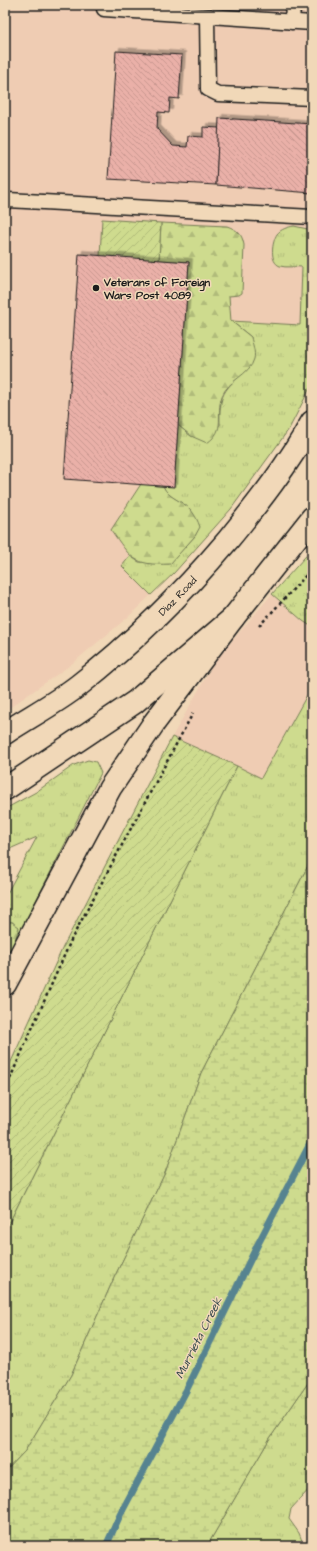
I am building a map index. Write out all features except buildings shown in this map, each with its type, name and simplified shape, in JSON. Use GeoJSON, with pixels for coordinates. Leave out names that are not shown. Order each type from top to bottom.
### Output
{"type":"FeatureCollection","features":[{"type":"Feature","properties":{"kind":"main road","name":"Diaz Road"},"geometry":{"type":"LineString","coordinates":[[5,733],[78,686],[143,630],[198,575],[252,511],[296,452],[312,422]]}},
{"type":"Feature","properties":{"kind":"main road"},"geometry":{"type":"LineString","coordinates":[[5,984],[110,788],[154,723],[233,618],[312,518]]}},
{"type":"Feature","properties":{"kind":"main road"},"geometry":{"type":"LineString","coordinates":[[5,790],[135,702],[233,618]]}},
{"type":"Feature","properties":{"kind":"lane"},"geometry":{"type":"LineString","coordinates":[[292,22],[293,5]]}},
{"type":"Feature","properties":{"kind":"lane"},"geometry":{"type":"LineString","coordinates":[[104,9],[312,23]]}},
{"type":"Feature","properties":{"kind":"lane"},"geometry":{"type":"LineString","coordinates":[[206,16],[208,89],[218,94],[312,98]]}},
{"type":"Feature","properties":{"kind":"lane"},"geometry":{"type":"LineString","coordinates":[[5,203],[8,200],[24,200],[312,217]]}},
{"type":"Feature","properties":{"kind":"path"},"geometry":{"type":"LineString","coordinates":[[259,627],[312,569]]}},
{"type":"Feature","properties":{"kind":"path"},"geometry":{"type":"LineString","coordinates":[[5,1090],[72,938],[196,708]]}},
{"type":"Feature","properties":{"kind":"shaded area"},"geometry":{"type":"Polygon","coordinates":[[[5,5],[312,5],[312,384],[289,429],[231,509],[174,573],[127,618],[69,666],[5,711],[5,5]]]}},
{"type":"Feature","properties":{"kind":"shaded area"},"geometry":{"type":"Polygon","coordinates":[[[272,594],[312,627],[312,686],[261,779],[172,737],[215,661],[272,594]]]}},
{"type":"Feature","properties":{"kind":"green space"},"geometry":{"type":"Polygon","coordinates":[[[102,219],[161,223],[159,260],[100,256],[102,219]]]}},
{"type":"Feature","properties":{"kind":"green space"},"geometry":{"type":"Polygon","coordinates":[[[161,223],[227,226],[239,233],[244,245],[242,293],[239,295],[229,296],[231,321],[251,337],[254,359],[252,365],[244,374],[225,390],[220,403],[219,427],[217,433],[207,443],[191,436],[178,425],[189,262],[159,260],[161,223]]]}},
{"type":"Feature","properties":{"kind":"green space"},"geometry":{"type":"Polygon","coordinates":[[[294,226],[312,230],[312,384],[289,429],[231,509],[174,573],[151,595],[122,566],[130,556],[139,562],[169,564],[195,536],[199,527],[180,502],[166,493],[163,486],[174,486],[178,425],[191,436],[220,425],[220,406],[224,393],[247,370],[251,337],[231,321],[300,325],[302,267],[280,266],[274,260],[272,252],[277,234],[285,228],[294,226]]]}},
{"type":"Feature","properties":{"kind":"green space"},"geometry":{"type":"Polygon","coordinates":[[[141,484],[163,486],[172,497],[191,510],[200,527],[195,536],[170,564],[140,562],[129,554],[111,530],[141,484]]]}},
{"type":"Feature","properties":{"kind":"green space"},"geometry":{"type":"Polygon","coordinates":[[[312,549],[312,627],[272,594],[312,549]]]}},
{"type":"Feature","properties":{"kind":"green space"},"geometry":{"type":"Polygon","coordinates":[[[312,686],[312,858],[201,1073],[165,1173],[114,1278],[71,1375],[25,1451],[5,1472],[5,1231],[237,766],[261,778],[312,686]]]}},
{"type":"Feature","properties":{"kind":"green space"},"geometry":{"type":"Polygon","coordinates":[[[172,737],[237,766],[5,1231],[5,1075],[63,947],[172,737]]]}},
{"type":"Feature","properties":{"kind":"green space"},"geometry":{"type":"Polygon","coordinates":[[[88,760],[96,762],[101,773],[14,944],[13,922],[5,922],[5,897],[37,837],[5,851],[5,809],[36,792],[74,765],[88,760]]]}},
{"type":"Feature","properties":{"kind":"green space"},"geometry":{"type":"Polygon","coordinates":[[[312,858],[312,1377],[270,1438],[207,1546],[5,1546],[5,1472],[25,1451],[71,1375],[114,1278],[165,1173],[201,1073],[312,858]]]}},
{"type":"Feature","properties":{"kind":"green space"},"geometry":{"type":"Polygon","coordinates":[[[5,922],[12,922],[19,927],[14,944],[5,960],[5,922]]]}},
{"type":"Feature","properties":{"kind":"green space"},"geometry":{"type":"Polygon","coordinates":[[[312,1377],[312,1486],[291,1509],[289,1519],[299,1533],[304,1546],[207,1546],[270,1438],[312,1377]]]}},
{"type":"Feature","properties":{"kind":"waterway","name":"Murrieta Creek"},"geometry":{"type":"LineString","coordinates":[[106,1546],[120,1515],[187,1389],[258,1244],[312,1140]]}},
{"type":"Feature","properties":{"kind":"place","name":"Veterans of Foreign Wars Post 4089"},"geometry":{"type":"Point","coordinates":[96,288]}}]}
